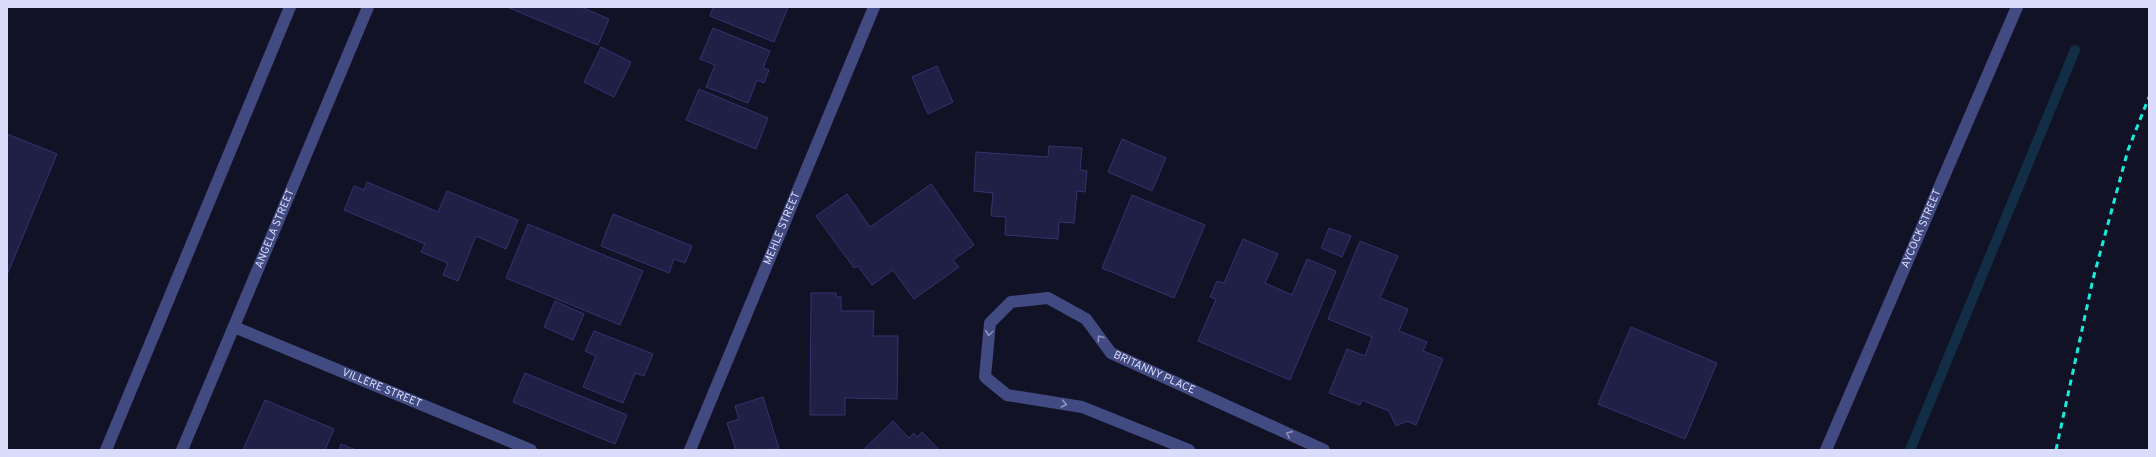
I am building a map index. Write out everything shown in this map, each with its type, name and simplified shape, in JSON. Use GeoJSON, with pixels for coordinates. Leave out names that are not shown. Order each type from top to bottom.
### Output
{"type":"FeatureCollection","features":[{"type":"Feature","properties":{"kind":"street"},"geometry":{"type":"LineString","coordinates":[[106,450],[290,7]]}},
{"type":"Feature","properties":{"kind":"street","name":"ANGELA STREET"},"geometry":{"type":"LineString","coordinates":[[182,450],[368,7]]}},
{"type":"Feature","properties":{"kind":"street","name":"MEHLE STREET"},"geometry":{"type":"LineString","coordinates":[[690,450],[874,7]]}},
{"type":"Feature","properties":{"kind":"street","name":"AYCOCK STREET"},"geometry":{"type":"LineString","coordinates":[[1826,450],[2017,7]]}},
{"type":"Feature","properties":{"kind":"street","name":"BRITANNY PLACE"},"geometry":{"type":"LineString","coordinates":[[1190,450],[1082,407],[1007,395],[985,376],[990,323],[1012,302],[1048,298],[1086,319],[1111,353],[1324,450]]}},
{"type":"Feature","properties":{"kind":"street","name":"VILLERE STREET"},"geometry":{"type":"LineString","coordinates":[[234,327],[531,450]]}},
{"type":"Feature","properties":{"kind":"building"},"geometry":{"type":"Polygon","coordinates":[[[507,7],[581,7],[609,19],[598,45],[507,7]]]}},
{"type":"Feature","properties":{"kind":"building"},"geometry":{"type":"Polygon","coordinates":[[[713,7],[788,7],[774,42],[710,16],[713,7]]]}},
{"type":"Feature","properties":{"kind":"building"},"geometry":{"type":"Polygon","coordinates":[[[713,28],[770,51],[763,68],[769,70],[764,83],[757,80],[748,103],[706,87],[715,65],[700,59],[713,28]]]}},
{"type":"Feature","properties":{"kind":"building"},"geometry":{"type":"Polygon","coordinates":[[[601,47],[631,62],[614,97],[584,82],[601,47]]]}},
{"type":"Feature","properties":{"kind":"building"},"geometry":{"type":"Polygon","coordinates":[[[937,66],[953,102],[928,114],[912,77],[937,66]]]}},
{"type":"Feature","properties":{"kind":"building"},"geometry":{"type":"Polygon","coordinates":[[[699,89],[768,118],[756,149],[686,120],[699,89]]]}},
{"type":"Feature","properties":{"kind":"building"},"geometry":{"type":"Polygon","coordinates":[[[7,134],[57,154],[7,275],[7,134]]]}},
{"type":"Feature","properties":{"kind":"building"},"geometry":{"type":"Polygon","coordinates":[[[1122,139],[1166,158],[1152,191],[1108,172],[1122,139]]]}},
{"type":"Feature","properties":{"kind":"building"},"geometry":{"type":"Polygon","coordinates":[[[1049,146],[1082,148],[1080,170],[1087,171],[1085,192],[1077,191],[1074,223],[1059,222],[1058,239],[1005,235],[1006,217],[991,216],[993,193],[974,191],[976,152],[1048,157],[1049,146]]]}},
{"type":"Feature","properties":{"kind":"building"},"geometry":{"type":"Polygon","coordinates":[[[367,182],[438,212],[447,191],[518,220],[506,249],[476,236],[458,281],[443,275],[448,263],[421,252],[425,244],[344,210],[354,186],[364,190],[367,182]]]}},
{"type":"Feature","properties":{"kind":"building"},"geometry":{"type":"Polygon","coordinates":[[[931,184],[974,245],[953,260],[959,267],[914,299],[893,270],[872,285],[858,266],[854,268],[816,216],[847,194],[870,227],[931,184]]]}},
{"type":"Feature","properties":{"kind":"building"},"geometry":{"type":"Polygon","coordinates":[[[1132,195],[1205,225],[1174,298],[1102,268],[1132,195]]]}},
{"type":"Feature","properties":{"kind":"building"},"geometry":{"type":"Polygon","coordinates":[[[613,214],[692,246],[685,263],[674,259],[669,273],[601,246],[613,214]]]}},
{"type":"Feature","properties":{"kind":"building"},"geometry":{"type":"Polygon","coordinates":[[[528,224],[643,271],[620,325],[506,278],[528,224]]]}},
{"type":"Feature","properties":{"kind":"building"},"geometry":{"type":"Polygon","coordinates":[[[1329,228],[1351,236],[1342,257],[1321,248],[1329,228]]]}},
{"type":"Feature","properties":{"kind":"building"},"geometry":{"type":"Polygon","coordinates":[[[1243,239],[1278,254],[1265,283],[1292,295],[1307,259],[1336,271],[1290,380],[1198,341],[1216,299],[1210,297],[1217,281],[1224,283],[1243,239]]]}},
{"type":"Feature","properties":{"kind":"building"},"geometry":{"type":"Polygon","coordinates":[[[1360,241],[1398,256],[1380,298],[1408,309],[1399,331],[1427,342],[1423,351],[1443,359],[1416,425],[1407,421],[1396,426],[1389,411],[1362,400],[1360,405],[1329,393],[1347,349],[1365,356],[1372,337],[1328,319],[1360,241]]]}},
{"type":"Feature","properties":{"kind":"building"},"geometry":{"type":"Polygon","coordinates":[[[811,293],[836,293],[836,297],[841,297],[841,311],[874,311],[873,336],[898,336],[897,399],[845,398],[845,415],[810,415],[811,293]]]}},
{"type":"Feature","properties":{"kind":"building"},"geometry":{"type":"Polygon","coordinates":[[[555,301],[584,314],[573,340],[544,327],[555,301]]]}},
{"type":"Feature","properties":{"kind":"building"},"geometry":{"type":"Polygon","coordinates":[[[1631,327],[1717,363],[1685,439],[1598,404],[1631,327]]]}},
{"type":"Feature","properties":{"kind":"building"},"geometry":{"type":"Polygon","coordinates":[[[594,331],[653,354],[644,376],[635,373],[623,403],[583,387],[596,356],[585,351],[594,331]]]}},
{"type":"Feature","properties":{"kind":"building"},"geometry":{"type":"Polygon","coordinates":[[[525,373],[627,415],[615,444],[513,402],[525,373]]]}},
{"type":"Feature","properties":{"kind":"building"},"geometry":{"type":"Polygon","coordinates":[[[763,397],[779,449],[736,450],[727,423],[739,419],[735,406],[763,397]]]}},
{"type":"Feature","properties":{"kind":"building"},"geometry":{"type":"Polygon","coordinates":[[[265,400],[334,429],[325,450],[243,450],[265,400]]]}},
{"type":"Feature","properties":{"kind":"building"},"geometry":{"type":"Polygon","coordinates":[[[893,421],[909,438],[914,433],[917,437],[922,432],[939,450],[863,450],[893,421]]]}},
{"type":"Feature","properties":{"kind":"building"},"geometry":{"type":"Polygon","coordinates":[[[341,444],[356,450],[339,450],[341,444]]]}},
{"type":"Feature","properties":{"kind":"waterway"},"geometry":{"type":"LineString","coordinates":[[1910,450],[2075,50]]}},
{"type":"Feature","properties":{"kind":"railway"},"geometry":{"type":"LineString","coordinates":[[2056,450],[2093,279],[2128,150],[2149,97]]}}]}
